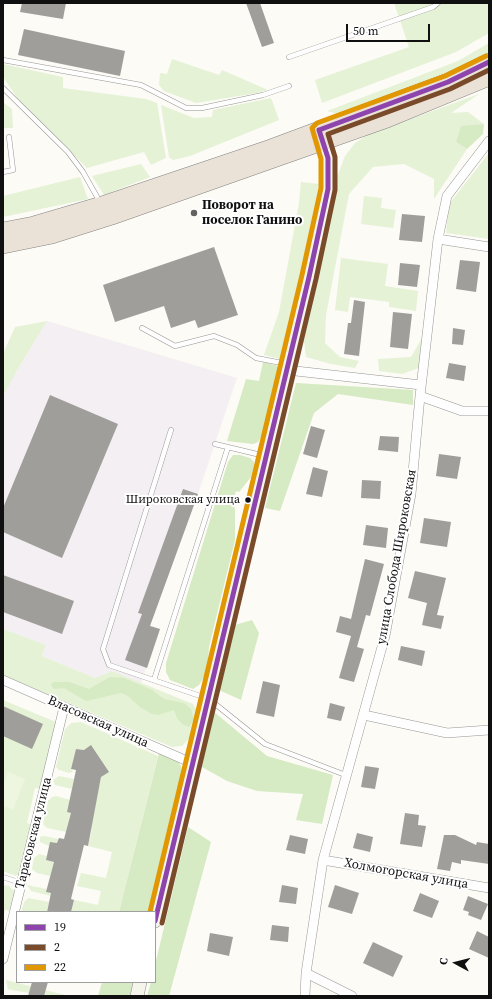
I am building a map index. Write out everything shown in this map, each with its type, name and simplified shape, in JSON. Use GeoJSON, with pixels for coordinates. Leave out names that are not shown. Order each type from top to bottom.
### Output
{"type":"FeatureCollection","features":[{"type":"Feature","properties":{"kind":"highway"},"geometry":{"type":"LineString","coordinates":[[3,245],[45,237],[81,226],[321,135],[448,82],[489,62]]}},
{"type":"Feature","properties":{"kind":"highway"},"geometry":{"type":"LineString","coordinates":[[3,231],[34,225],[102,205],[321,135],[387,119],[489,77]]}},
{"type":"Feature","properties":{"kind":"street"},"geometry":{"type":"LineString","coordinates":[[156,917],[267,456],[328,189],[328,158],[321,135]]}},
{"type":"Feature","properties":{"kind":"street","name":"улица Слобода Широковская"},"geometry":{"type":"LineString","coordinates":[[305,996],[306,973],[323,860],[348,776],[385,636],[411,494],[421,385],[438,240],[447,196],[489,141]]}},
{"type":"Feature","properties":{"kind":"street"},"geometry":{"type":"LineString","coordinates":[[438,240],[489,247]]}},
{"type":"Feature","properties":{"kind":"street"},"geometry":{"type":"LineString","coordinates":[[288,367],[421,385]]}},
{"type":"Feature","properties":{"kind":"street"},"geometry":{"type":"LineString","coordinates":[[420,396],[462,411],[489,411]]}},
{"type":"Feature","properties":{"kind":"street","name":"Власовская улица"},"geometry":{"type":"LineString","coordinates":[[3,680],[194,764]]}},
{"type":"Feature","properties":{"kind":"street","name":"Тарасовская улица"},"geometry":{"type":"LineString","coordinates":[[3,959],[64,707]]}},
{"type":"Feature","properties":{"kind":"street"},"geometry":{"type":"LineString","coordinates":[[364,715],[447,733],[489,730]]}},
{"type":"Feature","properties":{"kind":"street","name":"Холмогорская улица"},"geometry":{"type":"LineString","coordinates":[[323,860],[489,888]]}},
{"type":"Feature","properties":{"kind":"street"},"geometry":{"type":"LineString","coordinates":[[306,973],[352,996]]}},
{"type":"Feature","properties":{"kind":"street"},"geometry":{"type":"LineString","coordinates":[[137,996],[140,983]]}},
{"type":"Feature","properties":{"kind":"lane"},"geometry":{"type":"LineString","coordinates":[[289,57],[433,7],[438,3]]}},
{"type":"Feature","properties":{"kind":"lane"},"geometry":{"type":"LineString","coordinates":[[3,60],[141,85],[186,108],[202,108],[240,100],[263,95],[289,86]]}},
{"type":"Feature","properties":{"kind":"lane"},"geometry":{"type":"LineString","coordinates":[[3,88],[68,152],[102,205]]}},
{"type":"Feature","properties":{"kind":"lane"},"geometry":{"type":"LineString","coordinates":[[3,172],[13,170],[9,137]]}},
{"type":"Feature","properties":{"kind":"lane"},"geometry":{"type":"LineString","coordinates":[[142,328],[175,346],[214,336],[237,345],[256,358],[288,367]]}},
{"type":"Feature","properties":{"kind":"lane"},"geometry":{"type":"LineString","coordinates":[[171,430],[103,649],[109,665],[209,700],[265,744],[348,776]]}},
{"type":"Feature","properties":{"kind":"lane"},"geometry":{"type":"LineString","coordinates":[[215,444],[267,456]]}},
{"type":"Feature","properties":{"kind":"lane"},"geometry":{"type":"LineString","coordinates":[[154,680],[228,447]]}},
{"type":"Feature","properties":{"kind":"lane"},"geometry":{"type":"LineString","coordinates":[[3,877],[21,883]]}},
{"type":"Feature","properties":{"kind":"shaded area"},"geometry":{"type":"Polygon","coordinates":[[[47,321],[237,378],[198,494],[150,625],[160,629],[141,683],[112,671],[95,678],[42,656],[46,645],[3,629],[3,368],[16,372],[47,321]]]}},
{"type":"Feature","properties":{"kind":"green space"},"geometry":{"type":"Polygon","coordinates":[[[394,3],[489,3],[489,33],[456,52],[322,103],[315,80],[409,47],[394,3]]]}},
{"type":"Feature","properties":{"kind":"green space"},"geometry":{"type":"Polygon","coordinates":[[[489,43],[489,53],[458,69],[341,115],[327,111],[458,61],[489,43]]]}},
{"type":"Feature","properties":{"kind":"green space"},"geometry":{"type":"Polygon","coordinates":[[[172,59],[219,75],[222,70],[268,90],[196,103],[164,91],[159,85],[160,73],[167,74],[172,59]]]}},
{"type":"Feature","properties":{"kind":"green space"},"geometry":{"type":"Polygon","coordinates":[[[3,64],[63,77],[63,88],[146,99],[157,103],[166,158],[151,165],[144,152],[87,168],[18,99],[3,77],[3,64]]]}},
{"type":"Feature","properties":{"kind":"green space"},"geometry":{"type":"Polygon","coordinates":[[[479,94],[451,113],[468,112],[484,124],[461,127],[456,142],[467,149],[434,199],[434,179],[404,164],[373,167],[349,194],[326,315],[325,343],[340,357],[359,361],[355,368],[331,364],[306,357],[304,341],[335,196],[333,191],[345,156],[355,143],[369,134],[479,94]]]}},
{"type":"Feature","properties":{"kind":"green space"},"geometry":{"type":"Polygon","coordinates":[[[271,98],[279,120],[190,156],[173,160],[169,157],[161,105],[194,118],[212,117],[213,110],[271,98]]]}},
{"type":"Feature","properties":{"kind":"green space"},"geometry":{"type":"Polygon","coordinates":[[[3,102],[12,109],[13,128],[3,128],[3,102]]]}},
{"type":"Feature","properties":{"kind":"green space"},"geometry":{"type":"Polygon","coordinates":[[[484,124],[483,134],[467,149],[456,142],[461,126],[484,124]]]}},
{"type":"Feature","properties":{"kind":"green space"},"geometry":{"type":"Polygon","coordinates":[[[489,153],[489,239],[446,233],[449,204],[489,153]]]}},
{"type":"Feature","properties":{"kind":"green space"},"geometry":{"type":"Polygon","coordinates":[[[141,164],[150,177],[104,195],[92,176],[141,164]]]}},
{"type":"Feature","properties":{"kind":"green space"},"geometry":{"type":"Polygon","coordinates":[[[80,177],[88,199],[3,217],[3,196],[80,177]]]}},
{"type":"Feature","properties":{"kind":"green space"},"geometry":{"type":"Polygon","coordinates":[[[301,182],[319,184],[284,360],[264,355],[279,312],[299,203],[301,182]]]}},
{"type":"Feature","properties":{"kind":"green space"},"geometry":{"type":"Polygon","coordinates":[[[364,196],[382,198],[381,208],[396,210],[393,228],[361,224],[364,196]]]}},
{"type":"Feature","properties":{"kind":"green space"},"geometry":{"type":"Polygon","coordinates":[[[341,258],[388,264],[385,286],[418,291],[416,311],[389,307],[389,302],[350,297],[348,312],[335,310],[341,258]]]}},
{"type":"Feature","properties":{"kind":"green space"},"geometry":{"type":"Polygon","coordinates":[[[47,321],[3,396],[3,354],[15,327],[47,321]]]}},
{"type":"Feature","properties":{"kind":"green space"},"geometry":{"type":"Polygon","coordinates":[[[422,338],[419,368],[402,374],[379,371],[378,359],[411,357],[422,338]]]}},
{"type":"Feature","properties":{"kind":"green space"},"geometry":{"type":"Polygon","coordinates":[[[263,362],[282,367],[266,429],[258,442],[253,444],[227,441],[246,379],[259,381],[263,362]]]}},
{"type":"Feature","properties":{"kind":"green space"},"geometry":{"type":"Polygon","coordinates":[[[296,383],[413,390],[413,405],[338,394],[314,413],[280,511],[265,508],[296,383]]]}},
{"type":"Feature","properties":{"kind":"green space"},"geometry":{"type":"Polygon","coordinates":[[[233,455],[240,455],[250,458],[254,462],[254,466],[251,477],[239,492],[236,491],[232,507],[235,508],[235,540],[209,647],[208,663],[204,677],[199,685],[193,689],[170,680],[166,672],[166,663],[228,462],[233,455]]]}},
{"type":"Feature","properties":{"kind":"green space"},"geometry":{"type":"Polygon","coordinates":[[[252,620],[259,633],[241,700],[219,690],[235,625],[252,620]]]}},
{"type":"Feature","properties":{"kind":"green space"},"geometry":{"type":"Polygon","coordinates":[[[3,629],[46,645],[42,656],[95,678],[112,671],[193,704],[198,713],[190,738],[182,746],[172,747],[3,675],[3,629]]]}},
{"type":"Feature","properties":{"kind":"green space"},"geometry":{"type":"Polygon","coordinates":[[[110,677],[124,678],[152,690],[164,699],[184,703],[191,709],[194,720],[189,727],[182,724],[177,718],[174,710],[158,715],[152,714],[140,707],[128,696],[121,693],[86,701],[64,688],[54,689],[51,685],[53,682],[69,682],[89,689],[110,677]]]}},
{"type":"Feature","properties":{"kind":"green space"},"geometry":{"type":"Polygon","coordinates":[[[3,700],[56,722],[41,789],[35,788],[27,823],[32,825],[19,874],[16,876],[3,871],[3,700]]]}},
{"type":"Feature","properties":{"kind":"green space"},"geometry":{"type":"Polygon","coordinates":[[[213,711],[267,756],[333,775],[322,824],[296,820],[303,794],[257,791],[227,781],[202,767],[213,711]]]}},
{"type":"Feature","properties":{"kind":"green space"},"geometry":{"type":"Polygon","coordinates":[[[81,722],[158,756],[119,911],[71,911],[74,900],[98,905],[101,891],[77,886],[81,873],[106,878],[112,852],[88,846],[92,829],[69,823],[66,832],[47,828],[43,824],[48,801],[52,797],[56,796],[70,800],[67,812],[92,817],[101,777],[84,750],[76,749],[71,769],[73,772],[69,773],[59,770],[56,767],[65,729],[71,723],[81,722]]]}},
{"type":"Feature","properties":{"kind":"green space"},"geometry":{"type":"Polygon","coordinates":[[[159,753],[178,762],[181,766],[183,777],[150,911],[119,911],[159,753]]]}},
{"type":"Feature","properties":{"kind":"green space"},"geometry":{"type":"Polygon","coordinates":[[[8,772],[25,779],[13,810],[3,806],[3,786],[8,772]]]}},
{"type":"Feature","properties":{"kind":"green space"},"geometry":{"type":"Polygon","coordinates":[[[59,776],[74,779],[72,789],[55,785],[53,780],[59,776]]]}},
{"type":"Feature","properties":{"kind":"green space"},"geometry":{"type":"Polygon","coordinates":[[[188,827],[211,842],[169,996],[147,996],[151,983],[156,983],[156,961],[188,827]]]}},
{"type":"Feature","properties":{"kind":"green space"},"geometry":{"type":"Polygon","coordinates":[[[44,836],[59,839],[58,843],[50,842],[49,846],[40,842],[40,837],[44,836]]]}},
{"type":"Feature","properties":{"kind":"green space"},"geometry":{"type":"Polygon","coordinates":[[[39,854],[47,856],[46,860],[54,862],[50,876],[37,873],[32,869],[34,858],[39,854]]]}},
{"type":"Feature","properties":{"kind":"green space"},"geometry":{"type":"Polygon","coordinates":[[[3,885],[9,886],[15,892],[11,911],[5,910],[3,920],[3,885]]]}},
{"type":"Feature","properties":{"kind":"green space"},"geometry":{"type":"Polygon","coordinates":[[[27,885],[47,889],[46,892],[51,893],[51,896],[31,891],[27,885]]]}},
{"type":"Feature","properties":{"kind":"green space"},"geometry":{"type":"Polygon","coordinates":[[[28,898],[49,902],[47,911],[21,911],[24,902],[28,898]]]}},
{"type":"Feature","properties":{"kind":"green space"},"geometry":{"type":"Polygon","coordinates":[[[6,980],[69,996],[49,996],[30,991],[29,993],[8,989],[6,980]]]}},
{"type":"Feature","properties":{"kind":"green space"},"geometry":{"type":"Polygon","coordinates":[[[102,983],[133,983],[130,996],[98,996],[102,983]]]}},
{"type":"Feature","properties":{"kind":"building"},"geometry":{"type":"Polygon","coordinates":[[[22,3],[66,3],[63,19],[20,12],[22,3]]]}},
{"type":"Feature","properties":{"kind":"building"},"geometry":{"type":"Polygon","coordinates":[[[246,3],[260,3],[274,43],[262,47],[246,3]]]}},
{"type":"Feature","properties":{"kind":"building"},"geometry":{"type":"Polygon","coordinates":[[[24,29],[125,51],[120,76],[18,55],[24,29]]]}},
{"type":"Feature","properties":{"kind":"building"},"geometry":{"type":"Polygon","coordinates":[[[402,214],[425,216],[422,242],[399,240],[402,214]]]}},
{"type":"Feature","properties":{"kind":"building"},"geometry":{"type":"Polygon","coordinates":[[[214,247],[238,315],[198,328],[195,320],[171,328],[164,306],[115,322],[103,285],[214,247]]]}},
{"type":"Feature","properties":{"kind":"building"},"geometry":{"type":"Polygon","coordinates":[[[460,260],[480,262],[476,292],[456,289],[460,260]]]}},
{"type":"Feature","properties":{"kind":"building"},"geometry":{"type":"Polygon","coordinates":[[[400,263],[420,265],[417,287],[398,285],[400,263]]]}},
{"type":"Feature","properties":{"kind":"building"},"geometry":{"type":"Polygon","coordinates":[[[354,300],[365,302],[359,356],[344,354],[348,323],[351,323],[354,300]]]}},
{"type":"Feature","properties":{"kind":"building"},"geometry":{"type":"Polygon","coordinates":[[[393,312],[412,314],[408,349],[390,347],[393,312]]]}},
{"type":"Feature","properties":{"kind":"building"},"geometry":{"type":"Polygon","coordinates":[[[453,328],[465,330],[463,345],[452,344],[453,328]]]}},
{"type":"Feature","properties":{"kind":"building"},"geometry":{"type":"Polygon","coordinates":[[[449,363],[466,366],[464,381],[446,378],[449,363]]]}},
{"type":"Feature","properties":{"kind":"building"},"geometry":{"type":"Polygon","coordinates":[[[50,395],[118,424],[62,558],[3,532],[3,508],[50,395]]]}},
{"type":"Feature","properties":{"kind":"building"},"geometry":{"type":"Polygon","coordinates":[[[311,426],[325,430],[317,458],[303,454],[311,426]]]}},
{"type":"Feature","properties":{"kind":"building"},"geometry":{"type":"Polygon","coordinates":[[[380,436],[399,437],[398,452],[378,450],[380,436]]]}},
{"type":"Feature","properties":{"kind":"building"},"geometry":{"type":"Polygon","coordinates":[[[439,454],[461,457],[457,479],[436,476],[439,454]]]}},
{"type":"Feature","properties":{"kind":"building"},"geometry":{"type":"Polygon","coordinates":[[[313,467],[328,471],[322,497],[306,494],[313,467]]]}},
{"type":"Feature","properties":{"kind":"building"},"geometry":{"type":"Polygon","coordinates":[[[362,480],[381,481],[380,499],[361,498],[362,480]]]}},
{"type":"Feature","properties":{"kind":"building"},"geometry":{"type":"Polygon","coordinates":[[[183,489],[198,494],[150,626],[160,629],[147,668],[125,660],[142,614],[138,613],[183,489]]]}},
{"type":"Feature","properties":{"kind":"building"},"geometry":{"type":"Polygon","coordinates":[[[424,518],[451,522],[447,547],[420,543],[424,518]]]}},
{"type":"Feature","properties":{"kind":"building"},"geometry":{"type":"Polygon","coordinates":[[[366,525],[388,528],[386,548],[363,545],[366,525]]]}},
{"type":"Feature","properties":{"kind":"building"},"geometry":{"type":"Polygon","coordinates":[[[365,559],[384,564],[370,616],[366,615],[357,647],[364,649],[354,682],[339,678],[351,636],[336,632],[340,616],[351,619],[365,559]]]}},
{"type":"Feature","properties":{"kind":"building"},"geometry":{"type":"Polygon","coordinates":[[[415,571],[446,578],[437,615],[444,616],[441,629],[422,625],[427,603],[408,598],[415,571]]]}},
{"type":"Feature","properties":{"kind":"building"},"geometry":{"type":"Polygon","coordinates":[[[3,575],[74,601],[62,634],[3,612],[3,575]]]}},
{"type":"Feature","properties":{"kind":"building"},"geometry":{"type":"Polygon","coordinates":[[[401,646],[425,651],[422,666],[398,660],[401,646]]]}},
{"type":"Feature","properties":{"kind":"building"},"geometry":{"type":"Polygon","coordinates":[[[263,681],[280,685],[274,717],[256,713],[263,681]]]}},
{"type":"Feature","properties":{"kind":"building"},"geometry":{"type":"Polygon","coordinates":[[[330,703],[345,707],[341,721],[327,718],[330,703]]]}},
{"type":"Feature","properties":{"kind":"building"},"geometry":{"type":"Polygon","coordinates":[[[3,706],[43,724],[32,749],[3,736],[3,706]]]}},
{"type":"Feature","properties":{"kind":"building"},"geometry":{"type":"Polygon","coordinates":[[[91,745],[109,772],[101,777],[88,846],[84,845],[71,899],[74,900],[71,911],[47,911],[51,893],[46,892],[54,862],[46,860],[50,842],[57,843],[59,838],[64,839],[71,813],[67,812],[76,770],[71,769],[76,749],[84,750],[91,745]]]}},
{"type":"Feature","properties":{"kind":"building"},"geometry":{"type":"Polygon","coordinates":[[[365,766],[379,768],[375,789],[361,787],[365,766]]]}},
{"type":"Feature","properties":{"kind":"building"},"geometry":{"type":"Polygon","coordinates":[[[405,813],[419,815],[418,825],[426,826],[422,847],[400,844],[405,813]]]}},
{"type":"Feature","properties":{"kind":"building"},"geometry":{"type":"Polygon","coordinates":[[[357,833],[373,837],[370,852],[353,848],[357,833]]]}},
{"type":"Feature","properties":{"kind":"building"},"geometry":{"type":"Polygon","coordinates":[[[290,835],[308,839],[305,854],[286,850],[290,835]]]}},
{"type":"Feature","properties":{"kind":"building"},"geometry":{"type":"Polygon","coordinates":[[[444,835],[455,835],[476,845],[477,842],[489,844],[489,864],[461,860],[461,864],[452,862],[450,871],[437,869],[444,835]]]}},
{"type":"Feature","properties":{"kind":"building"},"geometry":{"type":"Polygon","coordinates":[[[282,885],[298,888],[296,904],[279,902],[282,885]]]}},
{"type":"Feature","properties":{"kind":"building"},"geometry":{"type":"Polygon","coordinates":[[[335,885],[359,893],[352,914],[328,907],[335,885]]]}},
{"type":"Feature","properties":{"kind":"building"},"geometry":{"type":"Polygon","coordinates":[[[420,893],[439,901],[432,918],[413,911],[420,893]]]}},
{"type":"Feature","properties":{"kind":"building"},"geometry":{"type":"Polygon","coordinates":[[[468,896],[488,904],[481,920],[468,915],[469,912],[463,910],[468,896]]]}},
{"type":"Feature","properties":{"kind":"building"},"geometry":{"type":"Polygon","coordinates":[[[272,925],[289,927],[288,942],[270,940],[272,925]]]}},
{"type":"Feature","properties":{"kind":"building"},"geometry":{"type":"Polygon","coordinates":[[[477,931],[489,937],[489,958],[469,949],[477,931]]]}},
{"type":"Feature","properties":{"kind":"building"},"geometry":{"type":"Polygon","coordinates":[[[210,933],[233,937],[229,956],[207,951],[210,933]]]}},
{"type":"Feature","properties":{"kind":"building"},"geometry":{"type":"Polygon","coordinates":[[[373,942],[403,956],[393,977],[363,963],[373,942]]]}},
{"type":"Feature","properties":{"kind":"building"},"geometry":{"type":"Polygon","coordinates":[[[32,983],[48,983],[44,996],[28,996],[32,983]]]}},
{"type":"Feature","properties":{"kind":"transit line","name":"22"},"geometry":{"type":"LineString","coordinates":[[150,911],[302,275],[321,188],[321,159],[312,128],[317,123],[445,76],[486,56]]}},
{"type":"Feature","properties":{"kind":"transit line","name":"19"},"geometry":{"type":"LineString","coordinates":[[319,130],[448,82],[489,62]]}},
{"type":"Feature","properties":{"kind":"transit line","name":"2"},"geometry":{"type":"LineString","coordinates":[[162,923],[316,279],[335,190],[335,157],[328,134],[450,89],[489,70]]}},
{"type":"Feature","properties":{"kind":"transit line","name":"19"},"geometry":{"type":"LineString","coordinates":[[156,917],[309,277],[328,189],[328,158],[319,130]]}},
{"type":"Feature","properties":{"kind":"place","name":"Поворот на поселок Ганино"},"geometry":{"type":"Point","coordinates":[194,213]}},
{"type":"Feature","properties":{"kind":"place","name":"Широковская улица"},"geometry":{"type":"Point","coordinates":[248,500]}}]}
